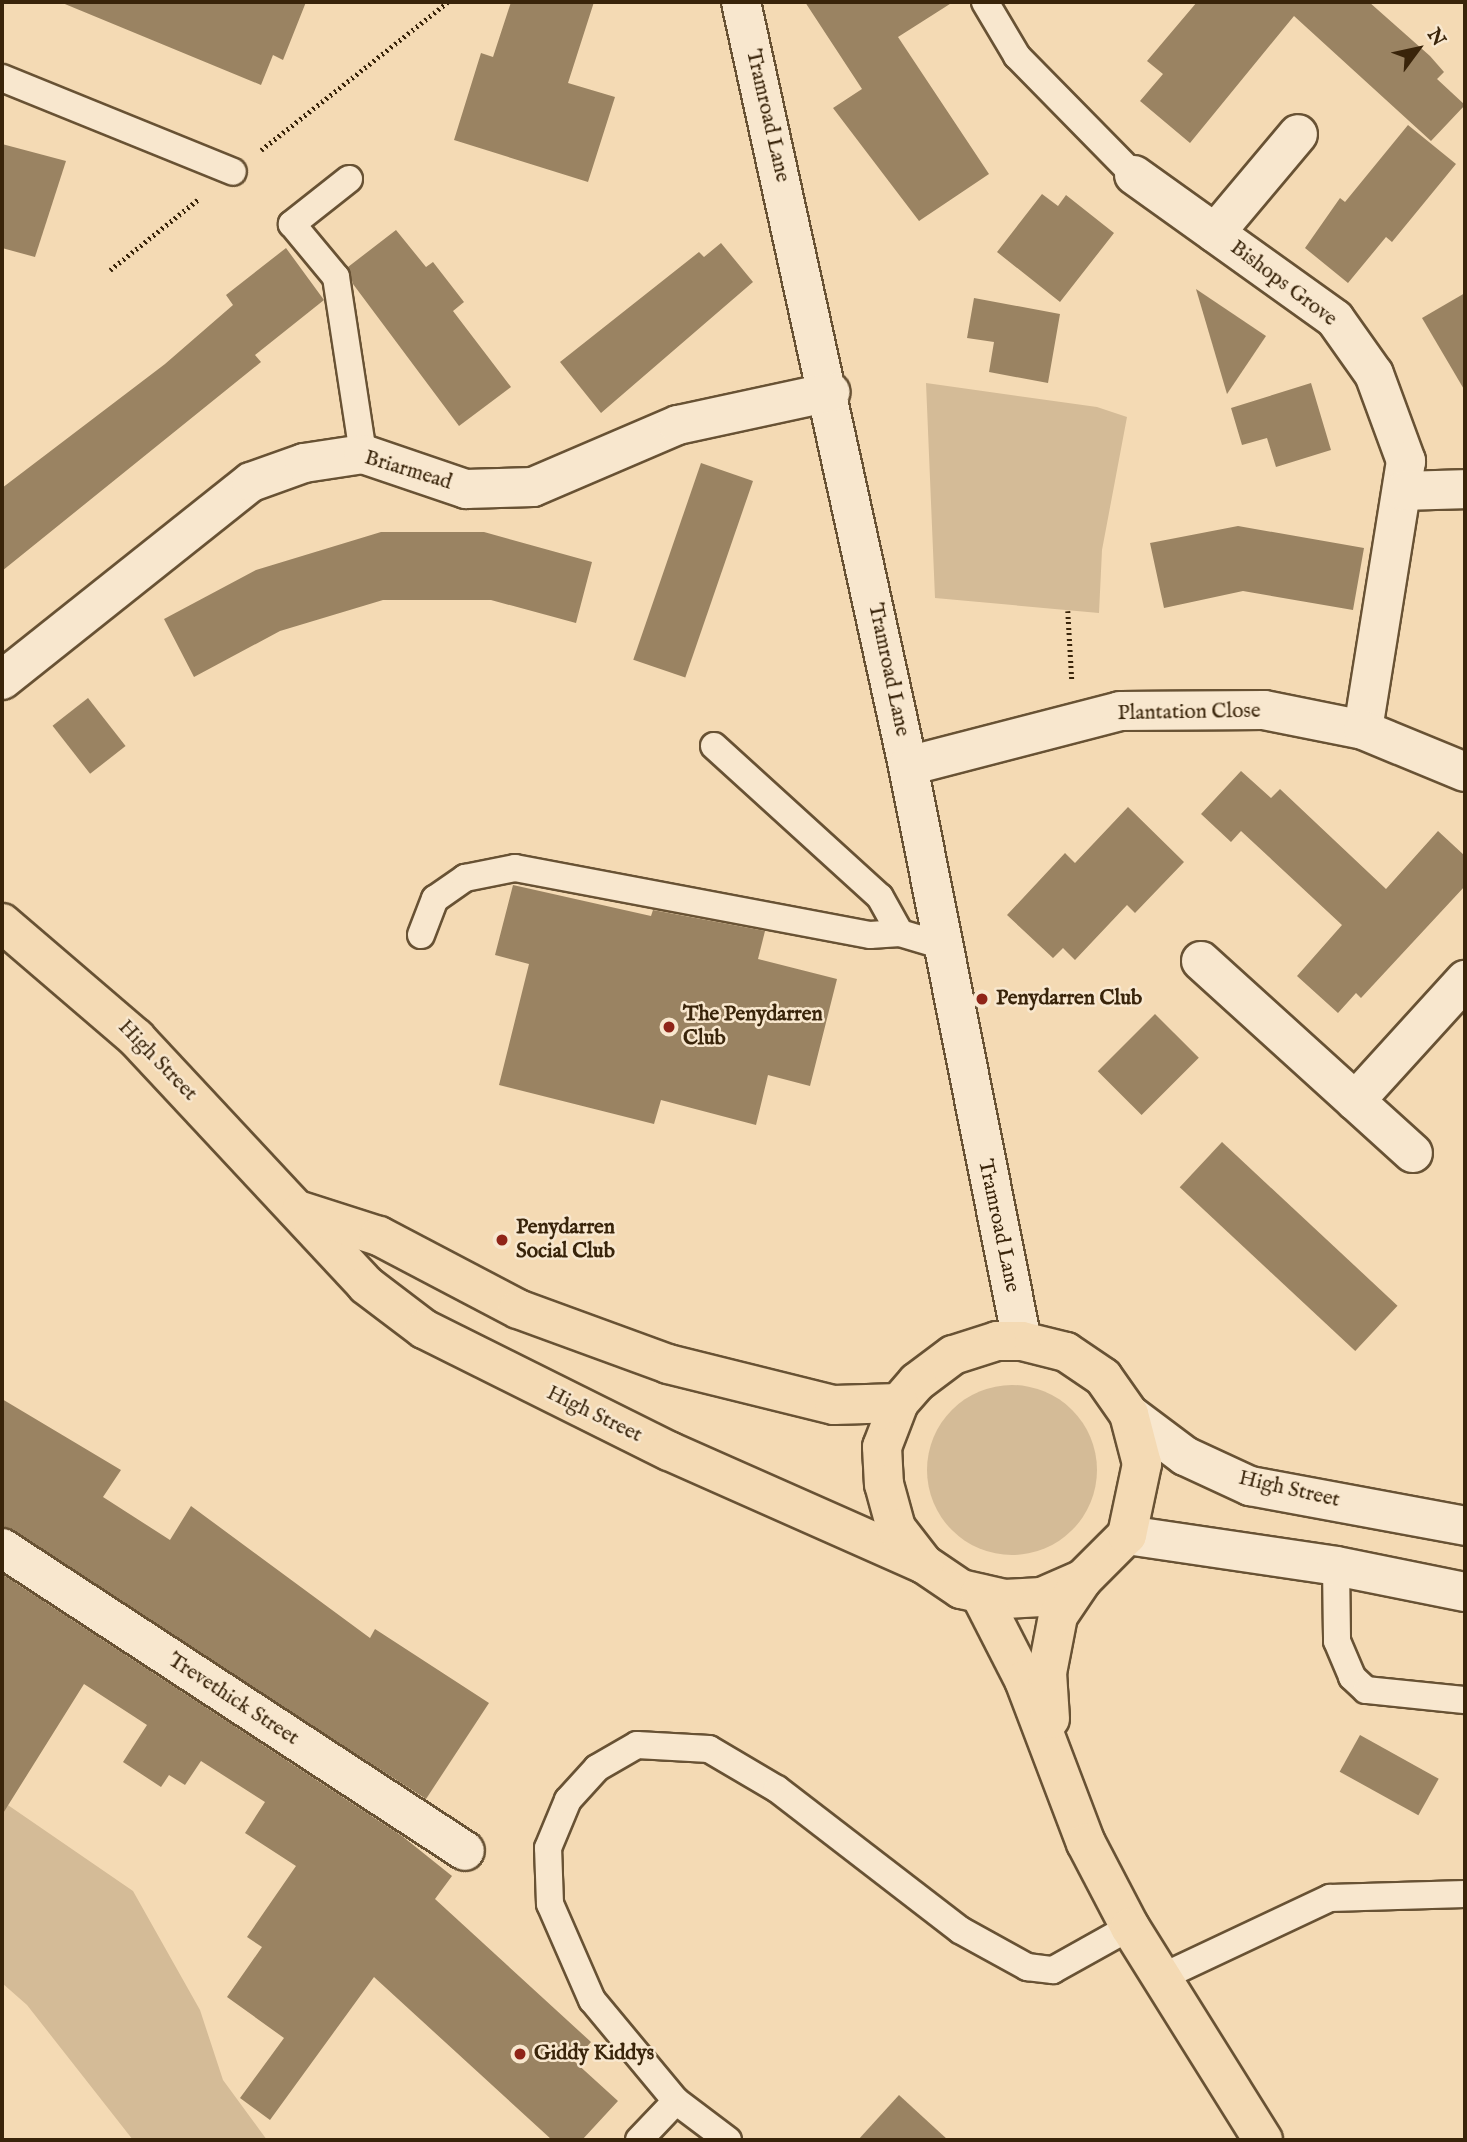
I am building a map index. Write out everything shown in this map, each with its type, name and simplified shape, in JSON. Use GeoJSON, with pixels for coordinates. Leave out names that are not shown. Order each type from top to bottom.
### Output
{"type":"FeatureCollection","features":[{"type":"Feature","properties":{"kind":"main road","name":"High Street"},"geometry":{"type":"LineString","coordinates":[[2,923],[136,1038],[302,1211],[366,1285],[424,1329],[669,1451],[924,1564],[961,1589],[1005,1599],[1042,1597],[1083,1579],[1127,1535],[1142,1464],[1129,1414],[1103,1377],[1066,1352],[1022,1341],[997,1341],[953,1355],[899,1403],[882,1447],[884,1484],[896,1528],[924,1564]]}},
{"type":"Feature","properties":{"kind":"main road","name":"High Street"},"geometry":{"type":"LineString","coordinates":[[302,1211],[379,1236],[518,1309],[668,1364],[834,1405],[899,1403]]}},
{"type":"Feature","properties":{"kind":"main road"},"geometry":{"type":"LineString","coordinates":[[1052,1753],[1047,1673],[1058,1616],[1083,1579]]}},
{"type":"Feature","properties":{"kind":"main road"},"geometry":{"type":"LineString","coordinates":[[980,1594],[1009,1646],[1086,1843],[1130,1927],[1263,2140]]}},
{"type":"Feature","properties":{"kind":"street","name":"Tramroad Lane"},"geometry":{"type":"LineString","coordinates":[[741,2],[830,392],[908,766],[940,945],[1022,1341]]}},
{"type":"Feature","properties":{"kind":"street","name":"Bishops Grove"},"geometry":{"type":"LineString","coordinates":[[1215,233],[1298,134]]}},
{"type":"Feature","properties":{"kind":"street","name":"Bishops Grove"},"geometry":{"type":"LineString","coordinates":[[1134,175],[1335,318],[1374,374],[1406,461],[1363,730]]}},
{"type":"Feature","properties":{"kind":"street","name":"Briarmead"},"geometry":{"type":"LineString","coordinates":[[2,680],[251,482],[304,463],[363,454],[466,489],[533,487],[678,425],[830,392]]}},
{"type":"Feature","properties":{"kind":"street"},"geometry":{"type":"LineString","coordinates":[[1403,491],[1465,489]]}},
{"type":"Feature","properties":{"kind":"street","name":"Plantation Close"},"geometry":{"type":"LineString","coordinates":[[908,766],[1120,711],[1264,710],[1363,730],[1465,772]]}},
{"type":"Feature","properties":{"kind":"street"},"geometry":{"type":"LineString","coordinates":[[1201,961],[1413,1153]]}},
{"type":"Feature","properties":{"kind":"street"},"geometry":{"type":"LineString","coordinates":[[1355,1101],[1465,980]]}},
{"type":"Feature","properties":{"kind":"street","name":"High Street"},"geometry":{"type":"LineString","coordinates":[[1129,1414],[1185,1456],[1250,1486],[1465,1526]]}},
{"type":"Feature","properties":{"kind":"street"},"geometry":{"type":"LineString","coordinates":[[1127,1535],[1336,1566],[1465,1592]]}},
{"type":"Feature","properties":{"kind":"street","name":"Trevethick Street"},"geometry":{"type":"LineString","coordinates":[[2,1548],[465,1851]]}},
{"type":"Feature","properties":{"kind":"lane"},"geometry":{"type":"LineString","coordinates":[[985,2],[1017,55],[1134,175]]}},
{"type":"Feature","properties":{"kind":"lane"},"geometry":{"type":"LineString","coordinates":[[2,78],[233,172]]}},
{"type":"Feature","properties":{"kind":"lane"},"geometry":{"type":"LineString","coordinates":[[349,179],[292,224],[336,277],[363,454]]}},
{"type":"Feature","properties":{"kind":"lane"},"geometry":{"type":"LineString","coordinates":[[714,746],[880,897],[900,933]]}},
{"type":"Feature","properties":{"kind":"lane"},"geometry":{"type":"LineString","coordinates":[[421,934],[435,899],[465,878],[515,868],[870,935],[900,933],[940,945]]}},
{"type":"Feature","properties":{"kind":"lane"},"geometry":{"type":"LineString","coordinates":[[1336,1566],[1337,1641],[1352,1677],[1366,1690],[1465,1700]]}},
{"type":"Feature","properties":{"kind":"lane"},"geometry":{"type":"LineString","coordinates":[[727,2140],[676,2101],[592,2000],[551,1904],[548,1848],[568,1800],[597,1768],[637,1745],[709,1749],[777,1789],[960,1930],[1027,1967],[1053,1969],[1130,1927]]}},
{"type":"Feature","properties":{"kind":"lane"},"geometry":{"type":"LineString","coordinates":[[1162,1977],[1330,1898],[1465,1894]]}},
{"type":"Feature","properties":{"kind":"lane"},"geometry":{"type":"LineString","coordinates":[[639,2140],[676,2101]]}},
{"type":"Feature","properties":{"kind":"path"},"geometry":{"type":"LineString","coordinates":[[110,270],[447,2]]}},
{"type":"Feature","properties":{"kind":"path"},"geometry":{"type":"LineString","coordinates":[[1068,611],[1074,723]]}},
{"type":"Feature","properties":{"kind":"shaded area"},"geometry":{"type":"Polygon","coordinates":[[[926,383],[1097,407],[1127,417],[1102,550],[1099,613],[935,598],[926,383]]]}},
{"type":"Feature","properties":{"kind":"shaded area"},"geometry":{"type":"Polygon","coordinates":[[[1012,1385],[1044,1392],[1072,1410],[1090,1438],[1097,1470],[1090,1502],[1072,1530],[1044,1548],[1012,1555],[980,1548],[952,1530],[934,1502],[927,1470],[934,1438],[952,1410],[980,1392],[1012,1385]]]}},
{"type":"Feature","properties":{"kind":"shaded area"},"geometry":{"type":"Polygon","coordinates":[[[2,1801],[133,1891],[200,2010],[223,2080],[267,2140],[133,2140],[27,2005],[2,1983],[2,1801]]]}},
{"type":"Feature","properties":{"kind":"building"},"geometry":{"type":"Polygon","coordinates":[[[60,2],[306,2],[283,60],[273,55],[261,85],[60,2]]]}},
{"type":"Feature","properties":{"kind":"building"},"geometry":{"type":"Polygon","coordinates":[[[511,2],[594,2],[568,83],[615,97],[588,182],[454,140],[481,53],[493,57],[511,2]]]}},
{"type":"Feature","properties":{"kind":"building"},"geometry":{"type":"Polygon","coordinates":[[[805,2],[953,2],[898,37],[989,174],[919,221],[833,108],[862,89],[805,2]]]}},
{"type":"Feature","properties":{"kind":"building"},"geometry":{"type":"Polygon","coordinates":[[[1197,2],[1369,2],[1430,56],[1444,72],[1437,79],[1465,105],[1431,141],[1294,16],[1190,143],[1140,101],[1163,74],[1147,61],[1197,2]]]}},
{"type":"Feature","properties":{"kind":"building"},"geometry":{"type":"Polygon","coordinates":[[[1408,125],[1456,164],[1392,242],[1386,237],[1348,283],[1305,248],[1340,198],[1345,202],[1408,125]]]}},
{"type":"Feature","properties":{"kind":"building"},"geometry":{"type":"Polygon","coordinates":[[[2,144],[66,161],[35,257],[2,248],[2,144]]]}},
{"type":"Feature","properties":{"kind":"building"},"geometry":{"type":"Polygon","coordinates":[[[1042,194],[1058,206],[1066,195],[1114,233],[1060,302],[997,252],[1042,194]]]}},
{"type":"Feature","properties":{"kind":"building"},"geometry":{"type":"Polygon","coordinates":[[[396,230],[426,267],[433,262],[464,302],[453,311],[511,387],[459,426],[353,284],[348,267],[396,230]]]}},
{"type":"Feature","properties":{"kind":"building"},"geometry":{"type":"Polygon","coordinates":[[[721,243],[753,282],[601,413],[560,362],[699,252],[704,257],[721,243]]]}},
{"type":"Feature","properties":{"kind":"building"},"geometry":{"type":"Polygon","coordinates":[[[286,248],[324,300],[255,355],[261,362],[2,571],[2,488],[165,364],[233,305],[226,295],[286,248]]]}},
{"type":"Feature","properties":{"kind":"building"},"geometry":{"type":"Polygon","coordinates":[[[1196,289],[1266,336],[1227,394],[1196,289]]]}},
{"type":"Feature","properties":{"kind":"building"},"geometry":{"type":"Polygon","coordinates":[[[1465,293],[1465,391],[1422,318],[1465,293]]]}},
{"type":"Feature","properties":{"kind":"building"},"geometry":{"type":"Polygon","coordinates":[[[974,298],[1060,314],[1048,383],[989,372],[994,342],[967,338],[974,298]]]}},
{"type":"Feature","properties":{"kind":"building"},"geometry":{"type":"Polygon","coordinates":[[[1311,383],[1331,450],[1276,467],[1267,438],[1242,445],[1231,408],[1311,383]]]}},
{"type":"Feature","properties":{"kind":"building"},"geometry":{"type":"Polygon","coordinates":[[[701,463],[753,481],[685,678],[633,660],[701,463]]]}},
{"type":"Feature","properties":{"kind":"building"},"geometry":{"type":"Polygon","coordinates":[[[1238,526],[1364,548],[1353,610],[1243,591],[1164,608],[1150,543],[1238,526]]]}},
{"type":"Feature","properties":{"kind":"building"},"geometry":{"type":"Polygon","coordinates":[[[381,532],[484,532],[592,562],[576,623],[491,600],[383,600],[280,631],[194,677],[164,619],[256,570],[381,532]]]}},
{"type":"Feature","properties":{"kind":"building"},"geometry":{"type":"Polygon","coordinates":[[[88,698],[126,746],[90,774],[53,726],[88,698]]]}},
{"type":"Feature","properties":{"kind":"building"},"geometry":{"type":"Polygon","coordinates":[[[1241,771],[1271,798],[1280,789],[1386,889],[1438,831],[1465,856],[1465,886],[1361,998],[1356,993],[1338,1013],[1297,976],[1342,925],[1241,831],[1231,842],[1201,814],[1241,771]]]}},
{"type":"Feature","properties":{"kind":"building"},"geometry":{"type":"Polygon","coordinates":[[[1128,807],[1184,862],[1135,913],[1127,905],[1075,960],[1063,948],[1053,958],[1007,915],[1065,853],[1075,863],[1128,807]]]}},
{"type":"Feature","properties":{"kind":"building","name":"The Penydarren Club"},"geometry":{"type":"Polygon","coordinates":[[[513,885],[651,916],[653,910],[765,931],[758,959],[837,979],[810,1086],[768,1075],[756,1125],[661,1100],[654,1124],[499,1085],[529,964],[495,955],[513,885]]]}},
{"type":"Feature","properties":{"kind":"building"},"geometry":{"type":"Polygon","coordinates":[[[1155,1014],[1199,1058],[1142,1115],[1098,1071],[1155,1014]]]}},
{"type":"Feature","properties":{"kind":"building"},"geometry":{"type":"Polygon","coordinates":[[[1222,1142],[1398,1306],[1355,1351],[1180,1187],[1222,1142]]]}},
{"type":"Feature","properties":{"kind":"building"},"geometry":{"type":"Polygon","coordinates":[[[2,1399],[121,1470],[103,1497],[170,1540],[191,1506],[370,1638],[375,1629],[489,1703],[426,1799],[2,1526],[2,1399]]]}},
{"type":"Feature","properties":{"kind":"building"},"geometry":{"type":"Polygon","coordinates":[[[2,1574],[402,1836],[452,1876],[435,1899],[591,2042],[574,2061],[618,2101],[582,2140],[552,2140],[374,1977],[270,2120],[240,2098],[284,2038],[227,1997],[262,1947],[247,1937],[296,1866],[245,1833],[265,1802],[201,1761],[185,1785],[169,1775],[161,1787],[123,1762],[147,1725],[84,1684],[2,1815],[2,1574]]]}},
{"type":"Feature","properties":{"kind":"building"},"geometry":{"type":"Polygon","coordinates":[[[1360,1735],[1439,1779],[1418,1815],[1340,1772],[1360,1735]]]}},
{"type":"Feature","properties":{"kind":"building"},"geometry":{"type":"Polygon","coordinates":[[[899,2095],[948,2140],[858,2140],[899,2095]]]}},
{"type":"Feature","properties":{"kind":"place","name":"Penydarren Club"},"geometry":{"type":"Point","coordinates":[982,999]}},
{"type":"Feature","properties":{"kind":"place","name":"The Penydarren Club"},"geometry":{"type":"Point","coordinates":[669,1027]}},
{"type":"Feature","properties":{"kind":"place","name":"Penydarren Social Club"},"geometry":{"type":"Point","coordinates":[502,1240]}},
{"type":"Feature","properties":{"kind":"place","name":"Giddy Kiddys"},"geometry":{"type":"Point","coordinates":[520,2054]}}]}
